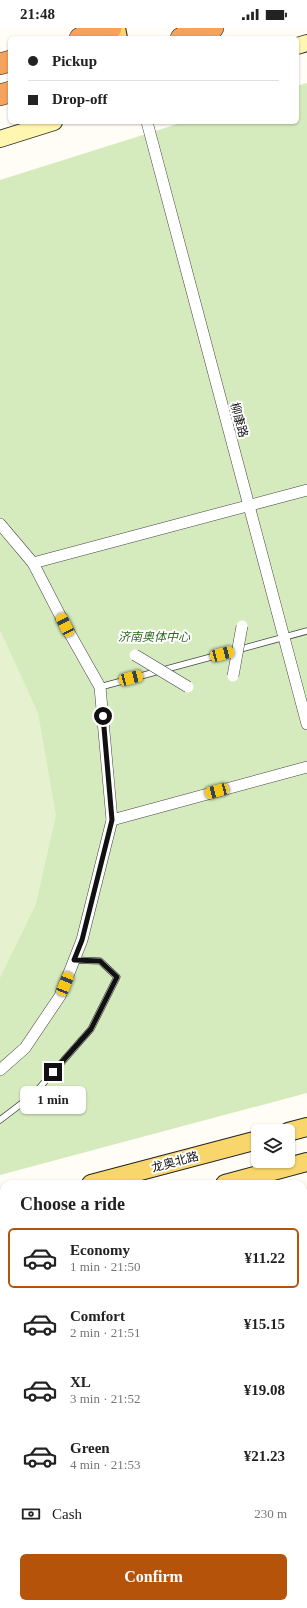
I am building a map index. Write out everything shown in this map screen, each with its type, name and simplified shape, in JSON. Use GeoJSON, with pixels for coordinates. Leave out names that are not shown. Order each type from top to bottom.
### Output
{"type":"FeatureCollection","features":[{"type":"Feature","properties":{"kind":"highway"},"geometry":{"type":"LineString","coordinates":[[86,36],[111,28]]}},
{"type":"Feature","properties":{"kind":"highway"},"geometry":{"type":"LineString","coordinates":[[187,36],[213,28]]}},
{"type":"Feature","properties":{"kind":"main road"},"geometry":{"type":"LineString","coordinates":[[0,139],[48,124]]}},
{"type":"Feature","properties":{"kind":"main road"},"geometry":{"type":"LineString","coordinates":[[295,1130],[307,1127]]}},
{"type":"Feature","properties":{"kind":"main road","name":"龙奥北路"},"geometry":{"type":"LineString","coordinates":[[106,1180],[251,1142]]}},
{"type":"Feature","properties":{"kind":"main road"},"geometry":{"type":"LineString","coordinates":[[241,1180],[307,1162]]}},
{"type":"Feature","properties":{"kind":"street","name":"柳康路"},"geometry":{"type":"LineString","coordinates":[[148,124],[307,724]]}},
{"type":"Feature","properties":{"kind":"street"},"geometry":{"type":"LineString","coordinates":[[33,563],[307,490]]}},
{"type":"Feature","properties":{"kind":"street"},"geometry":{"type":"LineString","coordinates":[[0,524],[33,563],[65,625],[100,687],[112,820],[82,940],[60,996],[25,1048],[0,1070]]}},
{"type":"Feature","properties":{"kind":"street"},"geometry":{"type":"LineString","coordinates":[[233,677],[242,626]]}},
{"type":"Feature","properties":{"kind":"street"},"geometry":{"type":"LineString","coordinates":[[135,655],[190,688]]}},
{"type":"Feature","properties":{"kind":"street"},"geometry":{"type":"LineString","coordinates":[[112,820],[307,767]]}},
{"type":"Feature","properties":{"kind":"lane"},"geometry":{"type":"LineString","coordinates":[[100,687],[307,631]]}},
{"type":"Feature","properties":{"kind":"lane"},"geometry":{"type":"LineString","coordinates":[[0,1120],[34,1094],[91,1029],[117,977],[100,961],[74,960]]}},
{"type":"Feature","properties":{"kind":"green space","name":"济南奥体中心"},"geometry":{"type":"Polygon","coordinates":[[[307,83],[307,1093],[0,1175],[0,180],[178,124],[299,124],[299,85],[307,83]]]}},
{"type":"Feature","properties":{"kind":"green space"},"geometry":{"type":"Polygon","coordinates":[[[0,630],[38,713],[56,815],[36,904],[0,978],[0,630]]]}},
{"type":"Feature","properties":{"kind":"route"},"geometry":{"type":"LineString","coordinates":[[53,1072],[91,1029],[117,977],[100,961],[74,960],[82,940],[112,820],[103,716]]}}]}
